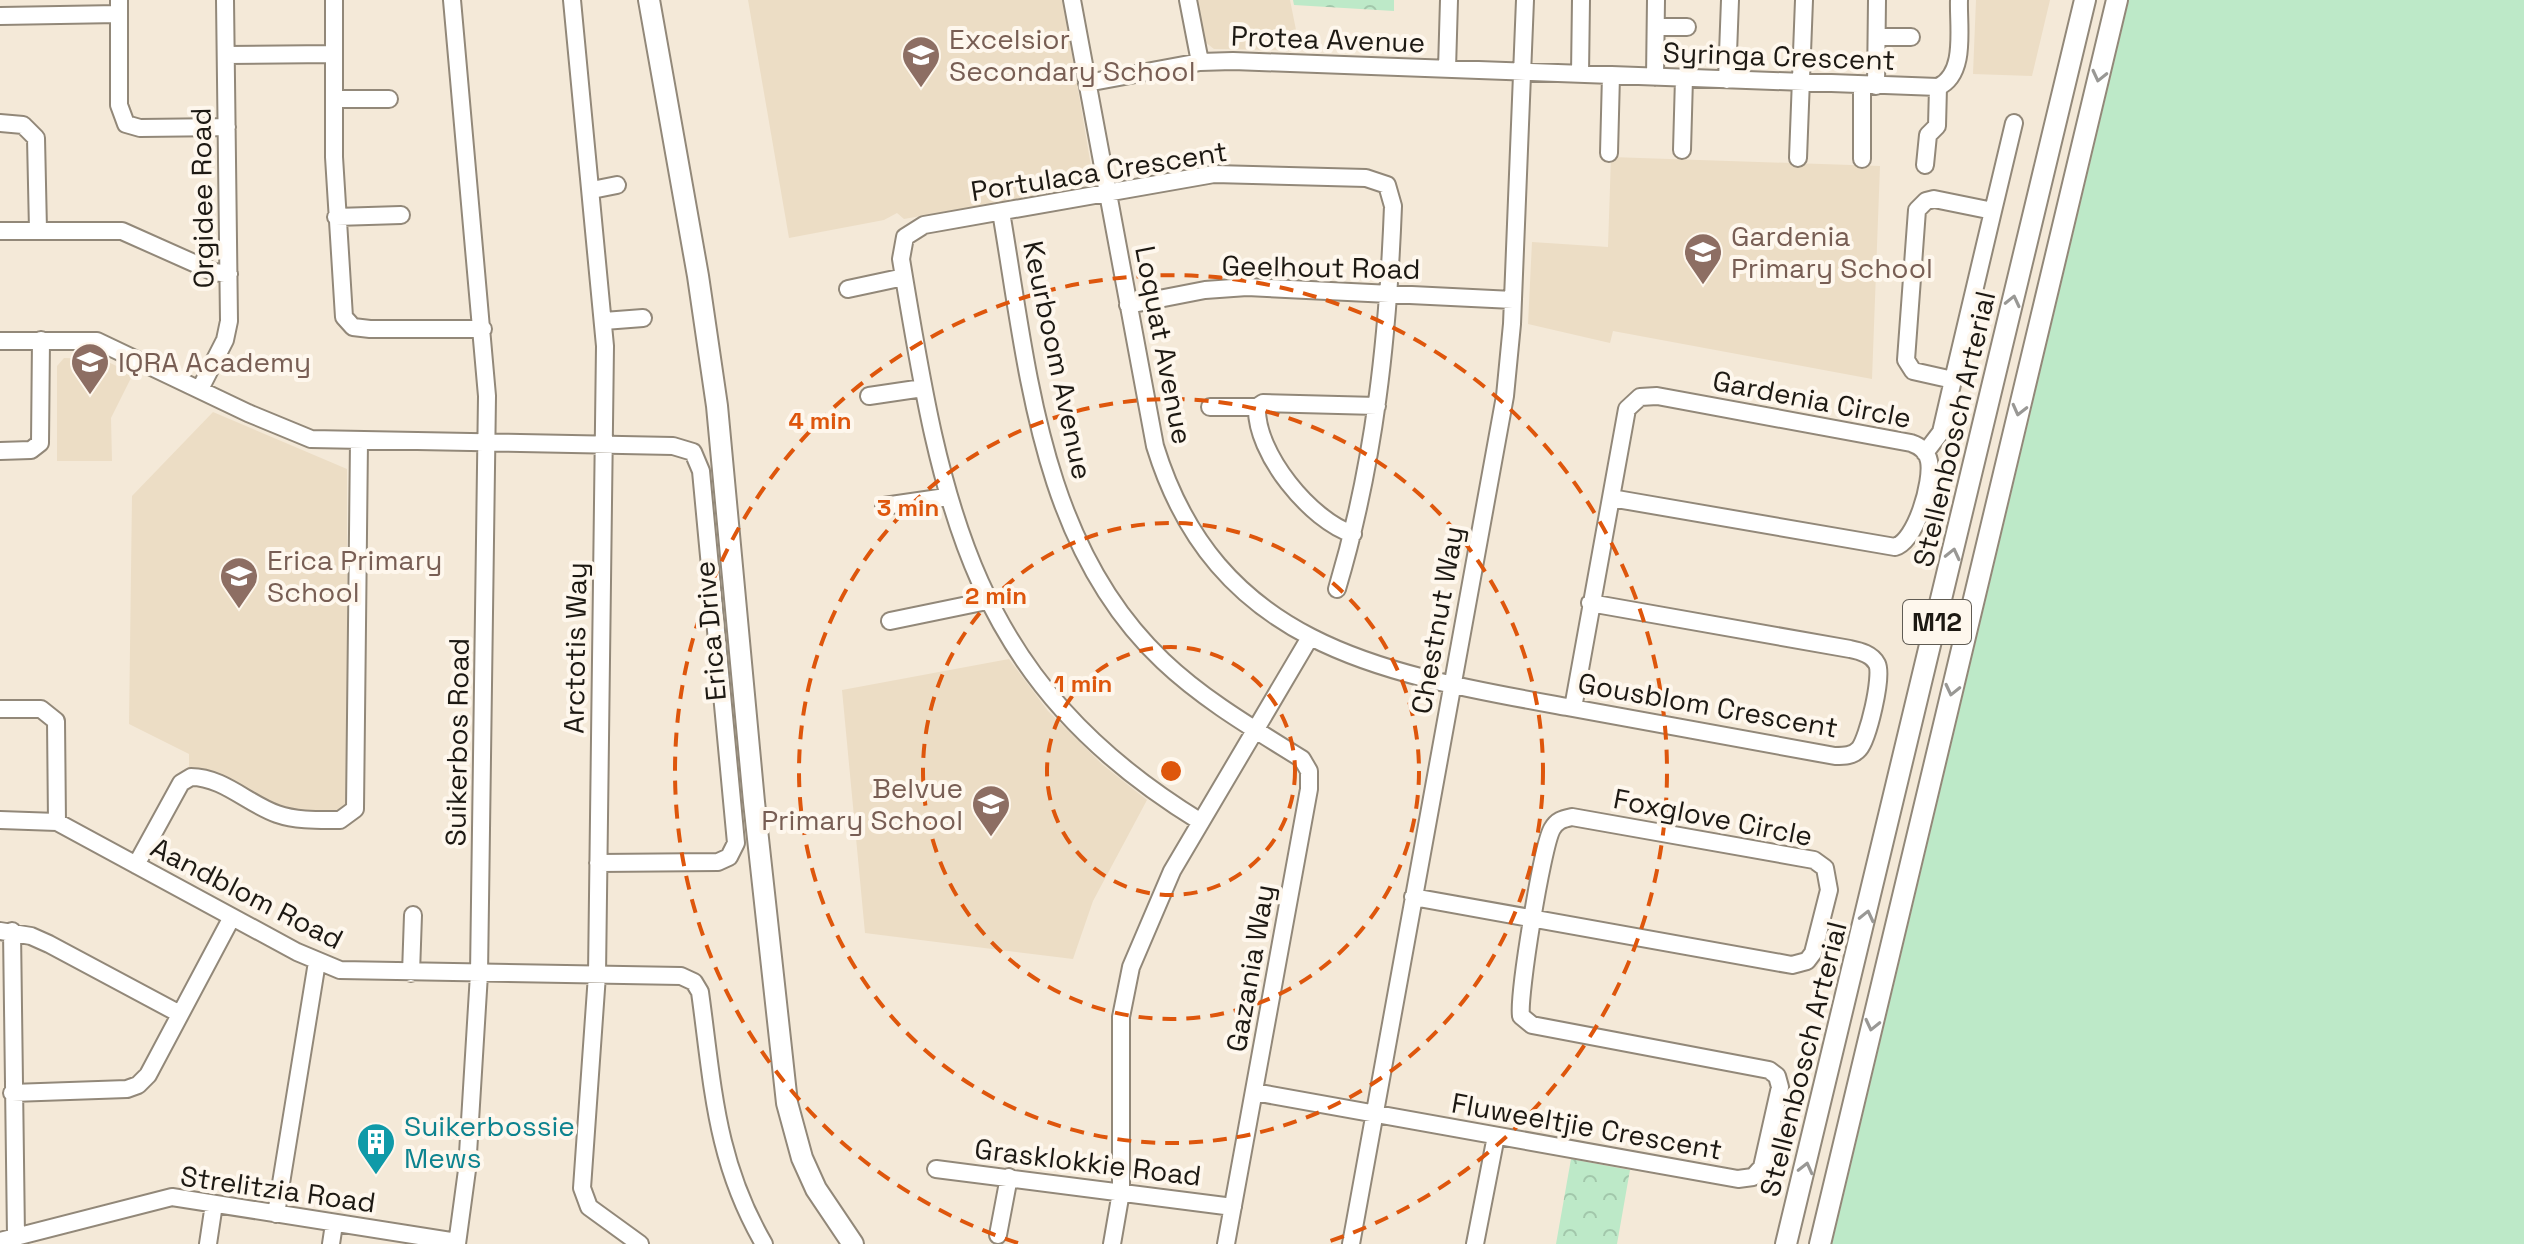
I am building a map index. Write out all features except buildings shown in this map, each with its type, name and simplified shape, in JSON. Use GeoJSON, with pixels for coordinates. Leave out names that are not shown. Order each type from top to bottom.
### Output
{"type":"FeatureCollection","features":[{"type":"Feature","properties":{"kind":"main road","name":"Erica Drive"},"geometry":{"type":"LineString","coordinates":[[649,0],[715,391],[754,802],[787,1103],[802,1158],[816,1189],[853,1244]]}},
{"type":"Feature","properties":{"kind":"main road","name":"Stellenbosch Arterial"},"geometry":{"type":"LineString","coordinates":[[1786,1244],[2085,0]]}},
{"type":"Feature","properties":{"kind":"main road","name":"Stellenbosch Arterial"},"geometry":{"type":"LineString","coordinates":[[1820,1244],[2117,0]]}},
{"type":"Feature","properties":{"kind":"street","name":"Orgidee Road"},"geometry":{"type":"LineString","coordinates":[[200,389],[228,330],[225,0]]}},
{"type":"Feature","properties":{"kind":"street"},"geometry":{"type":"LineString","coordinates":[[334,0],[336,217],[341,308],[353,327],[483,329]]}},
{"type":"Feature","properties":{"kind":"street","name":"Suikerbos Road"},"geometry":{"type":"LineString","coordinates":[[452,0],[483,329],[486,443],[479,974],[467,1170],[457,1243]]}},
{"type":"Feature","properties":{"kind":"street","name":"Arctotis Way"},"geometry":{"type":"LineString","coordinates":[[572,0],[604,321],[597,975],[582,1188],[589,1207],[640,1244]]}},
{"type":"Feature","properties":{"kind":"street","name":"Loquat Avenue"},"geometry":{"type":"LineString","coordinates":[[1072,0],[1146,408],[1174,497],[1206,550],[1225,572],[1256,602],[1309,639],[1372,664],[1452,685]]}},
{"type":"Feature","properties":{"kind":"street"},"geometry":{"type":"LineString","coordinates":[[1188,0],[1200,62]]}},
{"type":"Feature","properties":{"kind":"street"},"geometry":{"type":"LineString","coordinates":[[1447,69],[1449,0]]}},
{"type":"Feature","properties":{"kind":"street","name":"Chestnut Way"},"geometry":{"type":"LineString","coordinates":[[1351,1244],[1505,396],[1513,300],[1525,0]]}},
{"type":"Feature","properties":{"kind":"street"},"geometry":{"type":"LineString","coordinates":[[1580,74],[1581,0]]}},
{"type":"Feature","properties":{"kind":"street"},"geometry":{"type":"LineString","coordinates":[[1655,77],[1656,0]]}},
{"type":"Feature","properties":{"kind":"street"},"geometry":{"type":"LineString","coordinates":[[1727,80],[1730,0]]}},
{"type":"Feature","properties":{"kind":"street"},"geometry":{"type":"LineString","coordinates":[[1798,158],[1804,0]]}},
{"type":"Feature","properties":{"kind":"street"},"geometry":{"type":"LineString","coordinates":[[1862,159],[1877,37],[1877,0]]}},
{"type":"Feature","properties":{"kind":"street"},"geometry":{"type":"LineString","coordinates":[[1925,165],[1928,135],[1937,126],[1938,87],[1950,80],[1957,63],[1959,0]]}},
{"type":"Feature","properties":{"kind":"street"},"geometry":{"type":"LineString","coordinates":[[0,16],[119,7],[119,105],[126,124],[140,128],[227,127]]}},
{"type":"Feature","properties":{"kind":"street"},"geometry":{"type":"LineString","coordinates":[[1656,27],[1687,27]]}},
{"type":"Feature","properties":{"kind":"street"},"geometry":{"type":"LineString","coordinates":[[1877,37],[1911,37]]}},
{"type":"Feature","properties":{"kind":"street"},"geometry":{"type":"LineString","coordinates":[[226,55],[334,54]]}},
{"type":"Feature","properties":{"kind":"street","name":"Protea Avenue"},"geometry":{"type":"LineString","coordinates":[[1087,83],[1200,62],[1522,72]]}},
{"type":"Feature","properties":{"kind":"street","name":"Syringa Crescent"},"geometry":{"type":"LineString","coordinates":[[1522,72],[1938,87]]}},
{"type":"Feature","properties":{"kind":"street"},"geometry":{"type":"LineString","coordinates":[[1609,153],[1611,75]]}},
{"type":"Feature","properties":{"kind":"street"},"geometry":{"type":"LineString","coordinates":[[1682,150],[1684,78]]}},
{"type":"Feature","properties":{"kind":"street"},"geometry":{"type":"LineString","coordinates":[[334,99],[389,99]]}},
{"type":"Feature","properties":{"kind":"street"},"geometry":{"type":"LineString","coordinates":[[0,123],[23,125],[36,138],[38,230]]}},
{"type":"Feature","properties":{"kind":"street"},"geometry":{"type":"LineString","coordinates":[[1925,453],[1941,432],[2014,123]]}},
{"type":"Feature","properties":{"kind":"street","name":"Portulaca Crescent"},"geometry":{"type":"LineString","coordinates":[[904,277],[901,251],[905,237],[924,225],[1214,174],[1380,181],[1387,185],[1393,198],[1390,293]]}},
{"type":"Feature","properties":{"kind":"street"},"geometry":{"type":"LineString","coordinates":[[592,190],[617,185]]}},
{"type":"Feature","properties":{"kind":"street"},"geometry":{"type":"LineString","coordinates":[[1953,380],[1913,371],[1906,360],[1917,210],[1926,201],[1934,199],[1993,211]]}},
{"type":"Feature","properties":{"kind":"street","name":"Keurboom Avenue"},"geometry":{"type":"LineString","coordinates":[[1001,212],[1036,412],[1050,470],[1078,545],[1116,608],[1161,660],[1192,688],[1254,730]]}},
{"type":"Feature","properties":{"kind":"street"},"geometry":{"type":"LineString","coordinates":[[336,217],[401,215]]}},
{"type":"Feature","properties":{"kind":"street"},"geometry":{"type":"LineString","coordinates":[[0,231],[122,231],[214,272],[229,274]]}},
{"type":"Feature","properties":{"kind":"street"},"geometry":{"type":"LineString","coordinates":[[848,289],[904,277],[946,497],[987,601],[1021,657],[1057,705],[1096,746],[1201,822]]}},
{"type":"Feature","properties":{"kind":"street","name":"Geelhout Road"},"geometry":{"type":"LineString","coordinates":[[1128,305],[1227,288],[1513,300]]}},
{"type":"Feature","properties":{"kind":"street"},"geometry":{"type":"LineString","coordinates":[[1337,589],[1353,534],[1386,356],[1390,293]]}},
{"type":"Feature","properties":{"kind":"street"},"geometry":{"type":"LineString","coordinates":[[604,321],[643,318]]}},
{"type":"Feature","properties":{"kind":"street"},"geometry":{"type":"LineString","coordinates":[[0,451],[27,451],[40,443],[41,340]]}},
{"type":"Feature","properties":{"kind":"street"},"geometry":{"type":"LineString","coordinates":[[0,341],[97,341],[311,439],[685,447],[698,460],[736,843],[729,857],[718,862],[598,863]]}},
{"type":"Feature","properties":{"kind":"street"},"geometry":{"type":"LineString","coordinates":[[869,396],[923,388]]}},
{"type":"Feature","properties":{"kind":"street","name":"Gardenia Circle"},"geometry":{"type":"LineString","coordinates":[[1573,708],[1627,409],[1646,396],[1903,441],[1918,445],[1925,453],[1929,467],[1914,532],[1903,545],[1895,547],[1611,498]]}},
{"type":"Feature","properties":{"kind":"street"},"geometry":{"type":"LineString","coordinates":[[1210,407],[1257,407],[1263,403],[1377,406]]}},
{"type":"Feature","properties":{"kind":"street"},"geometry":{"type":"LineString","coordinates":[[1257,407],[1261,430],[1293,488],[1325,521],[1353,534]]}},
{"type":"Feature","properties":{"kind":"street"},"geometry":{"type":"LineString","coordinates":[[136,865],[181,783],[191,777],[210,779],[278,814],[340,820],[355,809],[359,441]]}},
{"type":"Feature","properties":{"kind":"street"},"geometry":{"type":"LineString","coordinates":[[884,506],[946,497]]}},
{"type":"Feature","properties":{"kind":"street"},"geometry":{"type":"LineString","coordinates":[[890,621],[987,601]]}},
{"type":"Feature","properties":{"kind":"street","name":"Gousblom Crescent"},"geometry":{"type":"LineString","coordinates":[[1452,685],[1844,756],[1852,754],[1863,743],[1879,680],[1875,660],[1850,649],[1590,603]]}},
{"type":"Feature","properties":{"kind":"street"},"geometry":{"type":"LineString","coordinates":[[1112,1244],[1121,1192],[1119,1052],[1128,981],[1156,903],[1309,639]]}},
{"type":"Feature","properties":{"kind":"street"},"geometry":{"type":"LineString","coordinates":[[0,709],[41,709],[56,721],[57,822]]}},
{"type":"Feature","properties":{"kind":"street","name":"Gazania Way"},"geometry":{"type":"LineString","coordinates":[[1226,1244],[1309,789],[1309,771],[1302,759],[1254,730]]}},
{"type":"Feature","properties":{"kind":"street","name":"Foxglove Circle"},"geometry":{"type":"LineString","coordinates":[[1413,897],[1534,919],[1792,965],[1807,961],[1813,953],[1829,878],[1825,868],[1814,860],[1572,817],[1560,820],[1551,829],[1534,919]]}},
{"type":"Feature","properties":{"kind":"street","name":"Aandblom Road"},"geometry":{"type":"LineString","coordinates":[[0,820],[57,822],[317,962],[358,973],[681,976],[694,982],[700,992],[721,1146],[741,1198],[764,1244]]}},
{"type":"Feature","properties":{"kind":"street"},"geometry":{"type":"LineString","coordinates":[[411,973],[413,915]]}},
{"type":"Feature","properties":{"kind":"street"},"geometry":{"type":"LineString","coordinates":[[12,1093],[127,1089],[138,1085],[148,1075],[232,917]]}},
{"type":"Feature","properties":{"kind":"street","name":"Fluweeltjie Crescent"},"geometry":{"type":"LineString","coordinates":[[1254,1092],[1747,1179],[1762,1167],[1779,1097],[1777,1076],[1769,1070],[1532,1025],[1521,1016],[1519,1001],[1534,919]]}},
{"type":"Feature","properties":{"kind":"street"},"geometry":{"type":"LineString","coordinates":[[8,1238],[12,1093],[6,931],[49,944],[180,1014]]}},
{"type":"Feature","properties":{"kind":"street"},"geometry":{"type":"LineString","coordinates":[[276,1214],[317,962]]}},
{"type":"Feature","properties":{"kind":"street"},"geometry":{"type":"LineString","coordinates":[[1475,1244],[1496,1136]]}},
{"type":"Feature","properties":{"kind":"street","name":"Grasklokkie Road"},"geometry":{"type":"LineString","coordinates":[[936,1169],[1233,1207]]}},
{"type":"Feature","properties":{"kind":"street"},"geometry":{"type":"LineString","coordinates":[[998,1235],[1009,1177]]}},
{"type":"Feature","properties":{"kind":"street","name":"Strelitzia Road"},"geometry":{"type":"LineString","coordinates":[[8,1238],[172,1197],[457,1243]]}},
{"type":"Feature","properties":{"kind":"street"},"geometry":{"type":"LineString","coordinates":[[208,1244],[214,1204]]}},
{"type":"Feature","properties":{"kind":"street"},"geometry":{"type":"LineString","coordinates":[[331,1244],[334,1224]]}},
{"type":"Feature","properties":{"kind":"shaded area","name":"Excelsior Secondary School"},"geometry":{"type":"Polygon","coordinates":[[[748,0],[1063,0],[1093,178],[1087,186],[904,219],[897,213],[884,220],[789,238],[748,0]]]}},
{"type":"Feature","properties":{"kind":"shaded area"},"geometry":{"type":"Polygon","coordinates":[[[1197,0],[1290,0],[1300,50],[1214,49],[1205,42],[1197,0]]]}},
{"type":"Feature","properties":{"kind":"shaded area"},"geometry":{"type":"Polygon","coordinates":[[[1976,0],[2050,0],[2032,76],[1973,74],[1976,0]]]}},
{"type":"Feature","properties":{"kind":"shaded area","name":"Gardenia Primary School"},"geometry":{"type":"Polygon","coordinates":[[[1611,157],[1880,166],[1872,379],[1613,331],[1610,343],[1528,324],[1532,242],[1608,247],[1611,157]]]}},
{"type":"Feature","properties":{"kind":"shaded area","name":"IQRA Academy"},"geometry":{"type":"Polygon","coordinates":[[[64,358],[102,359],[133,374],[111,418],[112,461],[57,461],[57,366],[64,358]]]}},
{"type":"Feature","properties":{"kind":"shaded area","name":"Erica Primary School"},"geometry":{"type":"Polygon","coordinates":[[[213,412],[347,469],[347,803],[339,811],[295,810],[273,804],[212,772],[189,771],[189,754],[129,724],[132,496],[213,412]]]}},
{"type":"Feature","properties":{"kind":"shaded area","name":"Belvue Primary School"},"geometry":{"type":"Polygon","coordinates":[[[1009,659],[1048,711],[1103,765],[1147,800],[1093,901],[1073,959],[865,933],[842,690],[1009,659]]]}},
{"type":"Feature","properties":{"kind":"green space"},"geometry":{"type":"Polygon","coordinates":[[[1293,0],[1394,0],[1394,11],[1294,5],[1293,0]]]}},
{"type":"Feature","properties":{"kind":"green space"},"geometry":{"type":"Polygon","coordinates":[[[2129,0],[2524,0],[2524,1244],[1832,1244],[2129,0]]]}},
{"type":"Feature","properties":{"kind":"green space"},"geometry":{"type":"Polygon","coordinates":[[[1571,1159],[1630,1170],[1617,1244],[1556,1244],[1571,1159]]]}},
{"type":"Feature","properties":{"kind":"place","name":"Excelsior Secondary School"},"geometry":{"type":"Point","coordinates":[921,89]}},
{"type":"Feature","properties":{"kind":"place","name":"Gardenia Primary School"},"geometry":{"type":"Point","coordinates":[1703,286]}},
{"type":"Feature","properties":{"kind":"place","name":"IQRA Academy"},"geometry":{"type":"Point","coordinates":[90,396]}},
{"type":"Feature","properties":{"kind":"place","name":"Erica Primary School"},"geometry":{"type":"Point","coordinates":[239,610]}},
{"type":"Feature","properties":{"kind":"place","name":"Belvue Primary School"},"geometry":{"type":"Point","coordinates":[991,838]}},
{"type":"Feature","properties":{"kind":"place","name":"Suikerbossie Mews"},"geometry":{"type":"Point","coordinates":[376,1176]}}]}
